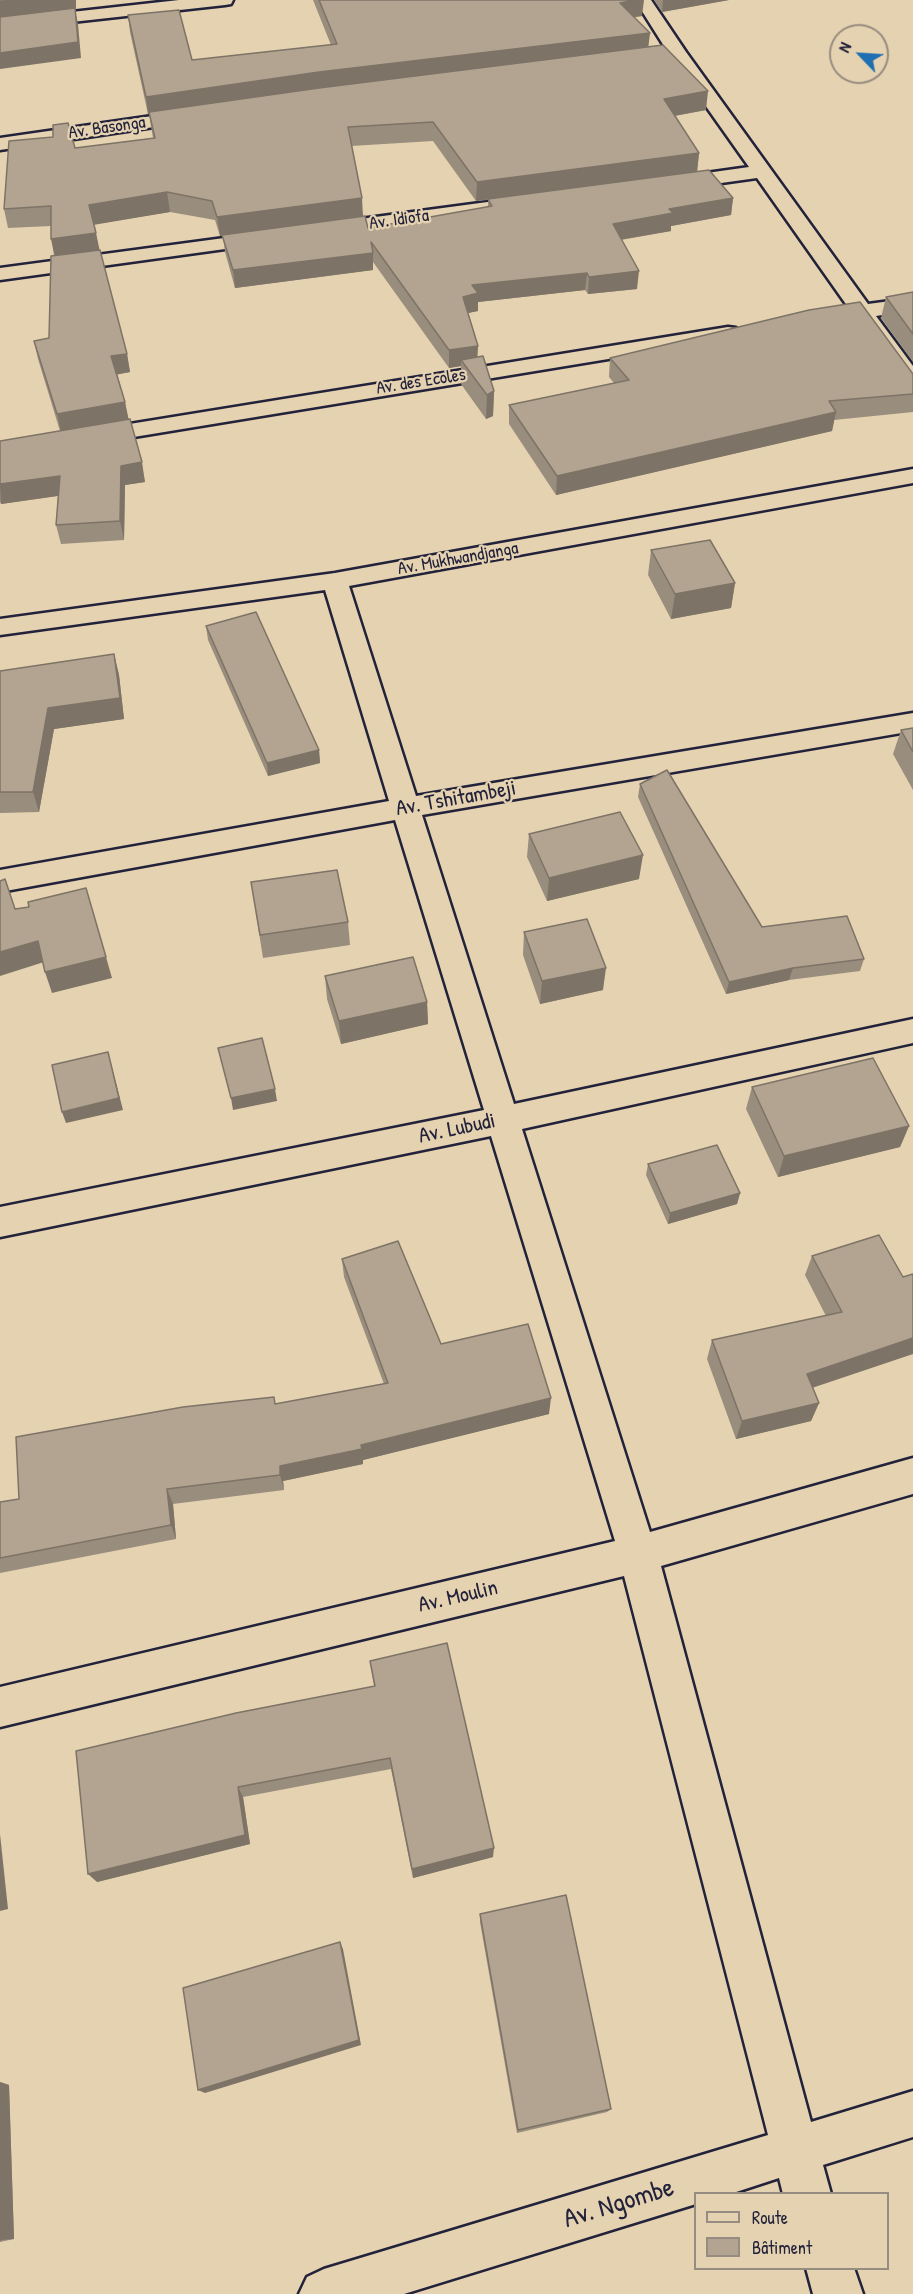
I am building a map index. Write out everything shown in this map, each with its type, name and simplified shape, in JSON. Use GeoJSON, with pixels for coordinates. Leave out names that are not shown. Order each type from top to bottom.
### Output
{"type":"FeatureCollection","features":[{"type":"Feature","properties":{"kind":"street"},"geometry":{"type":"LineString","coordinates":[[0,26],[139,4],[225,0]]}},
{"type":"Feature","properties":{"kind":"street"},"geometry":{"type":"LineString","coordinates":[[643,0],[678,54],[913,382]]}},
{"type":"Feature","properties":{"kind":"street"},"geometry":{"type":"LineString","coordinates":[[655,56],[678,54]]}},
{"type":"Feature","properties":{"kind":"street","name":"Av. Basonga"},"geometry":{"type":"LineString","coordinates":[[0,144],[213,113]]}},
{"type":"Feature","properties":{"kind":"street"},"geometry":{"type":"LineString","coordinates":[[657,185],[763,171]]}},
{"type":"Feature","properties":{"kind":"street","name":"Av. Idiofa"},"geometry":{"type":"LineString","coordinates":[[0,274],[517,204]]}},
{"type":"Feature","properties":{"kind":"street"},"geometry":{"type":"LineString","coordinates":[[801,321],[913,304]]}},
{"type":"Feature","properties":{"kind":"street","name":"Av. des Ecoles"},"geometry":{"type":"LineString","coordinates":[[0,452],[754,328]]}},
{"type":"Feature","properties":{"kind":"street","name":"Av. Mukhwandjanga"},"geometry":{"type":"LineString","coordinates":[[0,627],[334,581],[913,476]]}},
{"type":"Feature","properties":{"kind":"street"},"geometry":{"type":"LineString","coordinates":[[334,581],[638,1554],[807,2192]]}},
{"type":"Feature","properties":{"kind":"street","name":"Av. Tshitambeji"},"geometry":{"type":"LineString","coordinates":[[0,880],[404,808],[913,722]]}},
{"type":"Feature","properties":{"kind":"street","name":"Av. Lubudi"},"geometry":{"type":"LineString","coordinates":[[0,1222],[502,1120],[913,1031]]}},
{"type":"Feature","properties":{"kind":"street","name":"Av. Moulin"},"geometry":{"type":"LineString","coordinates":[[0,1707],[638,1554],[913,1476]]}},
{"type":"Feature","properties":{"kind":"street","name":"Av. Ngombe"},"geometry":{"type":"LineString","coordinates":[[324,2294],[913,2114]]}},
{"type":"Feature","properties":{"kind":"street"},"geometry":{"type":"LineString","coordinates":[[831,2270],[838,2294]]}},
{"type":"Feature","properties":{"kind":"building"},"geometry":{"type":"Polygon","coordinates":[[[319,0],[636,0],[620,3],[650,33],[319,72],[146,97],[128,15],[179,10],[192,60],[337,44],[319,0]]]}},
{"type":"Feature","properties":{"kind":"building"},"geometry":{"type":"Polygon","coordinates":[[[75,8],[78,42],[0,53],[0,17],[75,8]]]}},
{"type":"Feature","properties":{"kind":"building"},"geometry":{"type":"Polygon","coordinates":[[[663,45],[708,91],[664,99],[699,153],[477,182],[433,122],[348,127],[362,198],[217,217],[212,201],[167,192],[89,205],[96,233],[51,239],[51,206],[4,209],[9,141],[53,137],[53,125],[68,123],[75,148],[155,138],[149,112],[319,88],[663,45]]]}},
{"type":"Feature","properties":{"kind":"building"},"geometry":{"type":"Polygon","coordinates":[[[709,170],[733,198],[669,209],[673,213],[613,224],[639,271],[589,277],[587,273],[472,285],[478,293],[463,297],[478,346],[449,350],[371,242],[373,253],[233,270],[222,235],[365,216],[368,228],[492,206],[488,199],[709,170]]]}},
{"type":"Feature","properties":{"kind":"building"},"geometry":{"type":"Polygon","coordinates":[[[100,250],[127,354],[111,356],[125,402],[57,414],[34,341],[49,338],[51,256],[100,250]]]}},
{"type":"Feature","properties":{"kind":"building"},"geometry":{"type":"Polygon","coordinates":[[[913,292],[913,334],[886,297],[913,292]]]}},
{"type":"Feature","properties":{"kind":"building"},"geometry":{"type":"Polygon","coordinates":[[[860,302],[913,374],[913,394],[829,401],[836,412],[557,476],[509,405],[629,380],[610,358],[809,310],[860,302]]]}},
{"type":"Feature","properties":{"kind":"building"},"geometry":{"type":"Polygon","coordinates":[[[483,356],[494,391],[487,395],[461,360],[483,356]]]}},
{"type":"Feature","properties":{"kind":"building"},"geometry":{"type":"Polygon","coordinates":[[[130,419],[142,462],[121,466],[120,521],[56,525],[60,476],[0,484],[0,441],[130,419]]]}},
{"type":"Feature","properties":{"kind":"building"},"geometry":{"type":"Polygon","coordinates":[[[710,540],[735,583],[675,594],[651,550],[710,540]]]}},
{"type":"Feature","properties":{"kind":"building"},"geometry":{"type":"Polygon","coordinates":[[[256,612],[319,750],[267,763],[206,626],[256,612]]]}},
{"type":"Feature","properties":{"kind":"building"},"geometry":{"type":"Polygon","coordinates":[[[114,654],[120,698],[48,708],[33,792],[0,792],[0,671],[114,654]]]}},
{"type":"Feature","properties":{"kind":"building"},"geometry":{"type":"Polygon","coordinates":[[[913,728],[913,752],[901,730],[913,728]]]}},
{"type":"Feature","properties":{"kind":"building"},"geometry":{"type":"Polygon","coordinates":[[[667,770],[762,927],[847,916],[864,959],[793,968],[729,982],[640,784],[667,770]]]}},
{"type":"Feature","properties":{"kind":"building"},"geometry":{"type":"Polygon","coordinates":[[[620,812],[643,855],[549,878],[529,834],[620,812]]]}},
{"type":"Feature","properties":{"kind":"building"},"geometry":{"type":"Polygon","coordinates":[[[337,870],[348,922],[260,935],[251,882],[337,870]]]}},
{"type":"Feature","properties":{"kind":"building"},"geometry":{"type":"Polygon","coordinates":[[[5,879],[15,909],[29,907],[28,902],[86,888],[106,957],[45,972],[38,941],[0,952],[0,881],[5,879]]]}},
{"type":"Feature","properties":{"kind":"building"},"geometry":{"type":"Polygon","coordinates":[[[587,919],[606,968],[542,981],[524,932],[587,919]]]}},
{"type":"Feature","properties":{"kind":"building"},"geometry":{"type":"Polygon","coordinates":[[[413,957],[427,1002],[339,1021],[325,976],[413,957]]]}},
{"type":"Feature","properties":{"kind":"building"},"geometry":{"type":"Polygon","coordinates":[[[262,1038],[275,1089],[231,1098],[218,1048],[262,1038]]]}},
{"type":"Feature","properties":{"kind":"building"},"geometry":{"type":"Polygon","coordinates":[[[108,1052],[119,1098],[62,1112],[52,1065],[108,1052]]]}},
{"type":"Feature","properties":{"kind":"building"},"geometry":{"type":"Polygon","coordinates":[[[873,1058],[909,1126],[784,1156],[752,1087],[873,1058]]]}},
{"type":"Feature","properties":{"kind":"building"},"geometry":{"type":"Polygon","coordinates":[[[717,1145],[740,1193],[670,1213],[648,1164],[717,1145]]]}},
{"type":"Feature","properties":{"kind":"building"},"geometry":{"type":"Polygon","coordinates":[[[879,1235],[903,1277],[913,1274],[913,1338],[807,1374],[819,1403],[742,1421],[712,1340],[842,1312],[812,1256],[879,1235]]]}},
{"type":"Feature","properties":{"kind":"building"},"geometry":{"type":"Polygon","coordinates":[[[398,1241],[441,1344],[528,1324],[551,1398],[361,1445],[362,1449],[280,1466],[280,1475],[167,1489],[171,1525],[0,1558],[0,1502],[19,1499],[16,1437],[183,1407],[274,1397],[275,1404],[388,1383],[342,1259],[398,1241]]]}},
{"type":"Feature","properties":{"kind":"building"},"geometry":{"type":"Polygon","coordinates":[[[447,1643],[494,1848],[412,1869],[390,1758],[238,1787],[245,1835],[88,1874],[76,1751],[236,1713],[375,1686],[370,1661],[447,1643]]]}},
{"type":"Feature","properties":{"kind":"building"},"geometry":{"type":"Polygon","coordinates":[[[566,1895],[611,2109],[518,2130],[480,1914],[566,1895]]]}},
{"type":"Feature","properties":{"kind":"building"},"geometry":{"type":"Polygon","coordinates":[[[340,1942],[359,2040],[198,2090],[183,1988],[340,1942]]]}},
{"type":"Feature","properties":{"kind":"building"},"geometry":{"type":"Polygon","coordinates":[[[0,2193],[1,2240],[0,2240],[0,2193]]]}}]}
